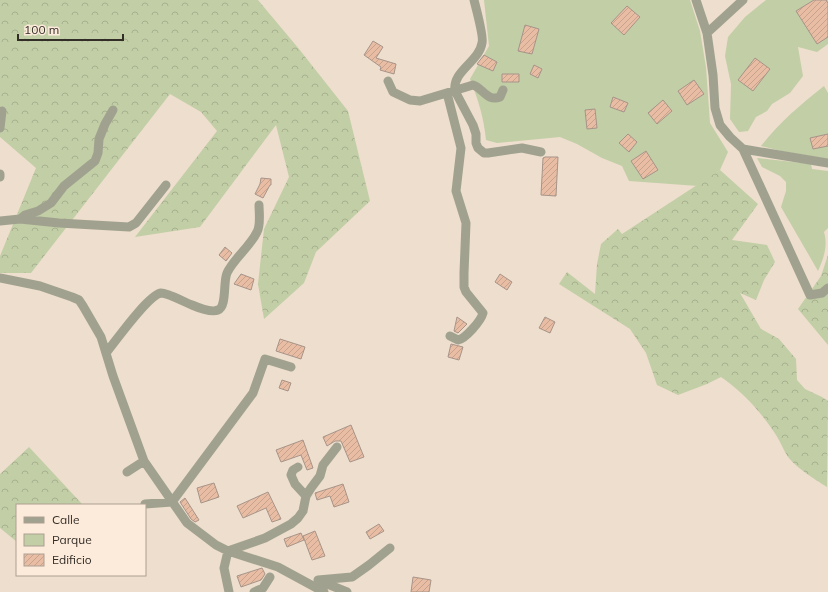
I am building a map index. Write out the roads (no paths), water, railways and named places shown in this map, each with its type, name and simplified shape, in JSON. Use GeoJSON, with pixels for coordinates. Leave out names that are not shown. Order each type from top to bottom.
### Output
{"type":"FeatureCollection","features":[{"type":"Feature","properties":{"kind":"street"},"geometry":{"type":"LineString","coordinates":[[450,336],[458,340],[463,338],[481,318],[483,313],[464,288],[466,223],[456,191],[461,148],[451,92],[456,79],[477,54],[482,44],[482,37],[474,0]]}},
{"type":"Feature","properties":{"kind":"street"},"geometry":{"type":"LineString","coordinates":[[696,0],[707,33],[713,75],[715,108],[720,125],[743,150],[810,295],[822,293],[828,288]]}},
{"type":"Feature","properties":{"kind":"street"},"geometry":{"type":"LineString","coordinates":[[707,33],[743,0]]}},
{"type":"Feature","properties":{"kind":"street"},"geometry":{"type":"LineString","coordinates":[[388,81],[393,92],[410,100],[420,101],[473,85],[487,95],[496,98],[500,97],[503,90]]}},
{"type":"Feature","properties":{"kind":"street"},"geometry":{"type":"LineString","coordinates":[[451,92],[473,125],[476,134],[476,143],[481,151],[488,153],[522,148],[541,152]]}},
{"type":"Feature","properties":{"kind":"street"},"geometry":{"type":"LineString","coordinates":[[20,219],[25,215],[38,211],[51,203],[64,186],[94,161],[98,153],[99,139],[105,124],[114,110]]}},
{"type":"Feature","properties":{"kind":"street"},"geometry":{"type":"LineString","coordinates":[[0,128],[2,111]]}},
{"type":"Feature","properties":{"kind":"street"},"geometry":{"type":"LineString","coordinates":[[743,150],[828,163]]}},
{"type":"Feature","properties":{"kind":"street"},"geometry":{"type":"LineString","coordinates":[[0,221],[20,219],[129,227],[136,223],[166,185]]}},
{"type":"Feature","properties":{"kind":"street"},"geometry":{"type":"LineString","coordinates":[[106,354],[128,325],[156,295],[164,294],[206,310],[218,311],[222,307],[227,274],[258,231],[259,205]]}},
{"type":"Feature","properties":{"kind":"street"},"geometry":{"type":"LineString","coordinates":[[0,278],[40,286],[79,300],[101,337],[113,376],[144,461],[187,523],[216,545],[241,556],[271,564],[324,592]]}},
{"type":"Feature","properties":{"kind":"street"},"geometry":{"type":"LineString","coordinates":[[145,504],[172,502],[253,393],[265,360],[291,367]]}},
{"type":"Feature","properties":{"kind":"street"},"geometry":{"type":"LineString","coordinates":[[228,551],[265,538],[291,524],[298,518],[303,511],[306,496],[320,476],[323,465],[337,447]]}},
{"type":"Feature","properties":{"kind":"street"},"geometry":{"type":"LineString","coordinates":[[127,472],[144,461]]}},
{"type":"Feature","properties":{"kind":"street"},"geometry":{"type":"LineString","coordinates":[[298,467],[293,470],[291,475],[295,484],[306,496]]}},
{"type":"Feature","properties":{"kind":"street"},"geometry":{"type":"LineString","coordinates":[[318,580],[352,577],[390,548]]}},
{"type":"Feature","properties":{"kind":"street"},"geometry":{"type":"LineString","coordinates":[[228,551],[224,568],[229,592]]}},
{"type":"Feature","properties":{"kind":"street"},"geometry":{"type":"LineString","coordinates":[[284,570],[318,580],[347,592]]}},
{"type":"Feature","properties":{"kind":"street"},"geometry":{"type":"LineString","coordinates":[[254,592],[263,588],[270,577]]}}]}
